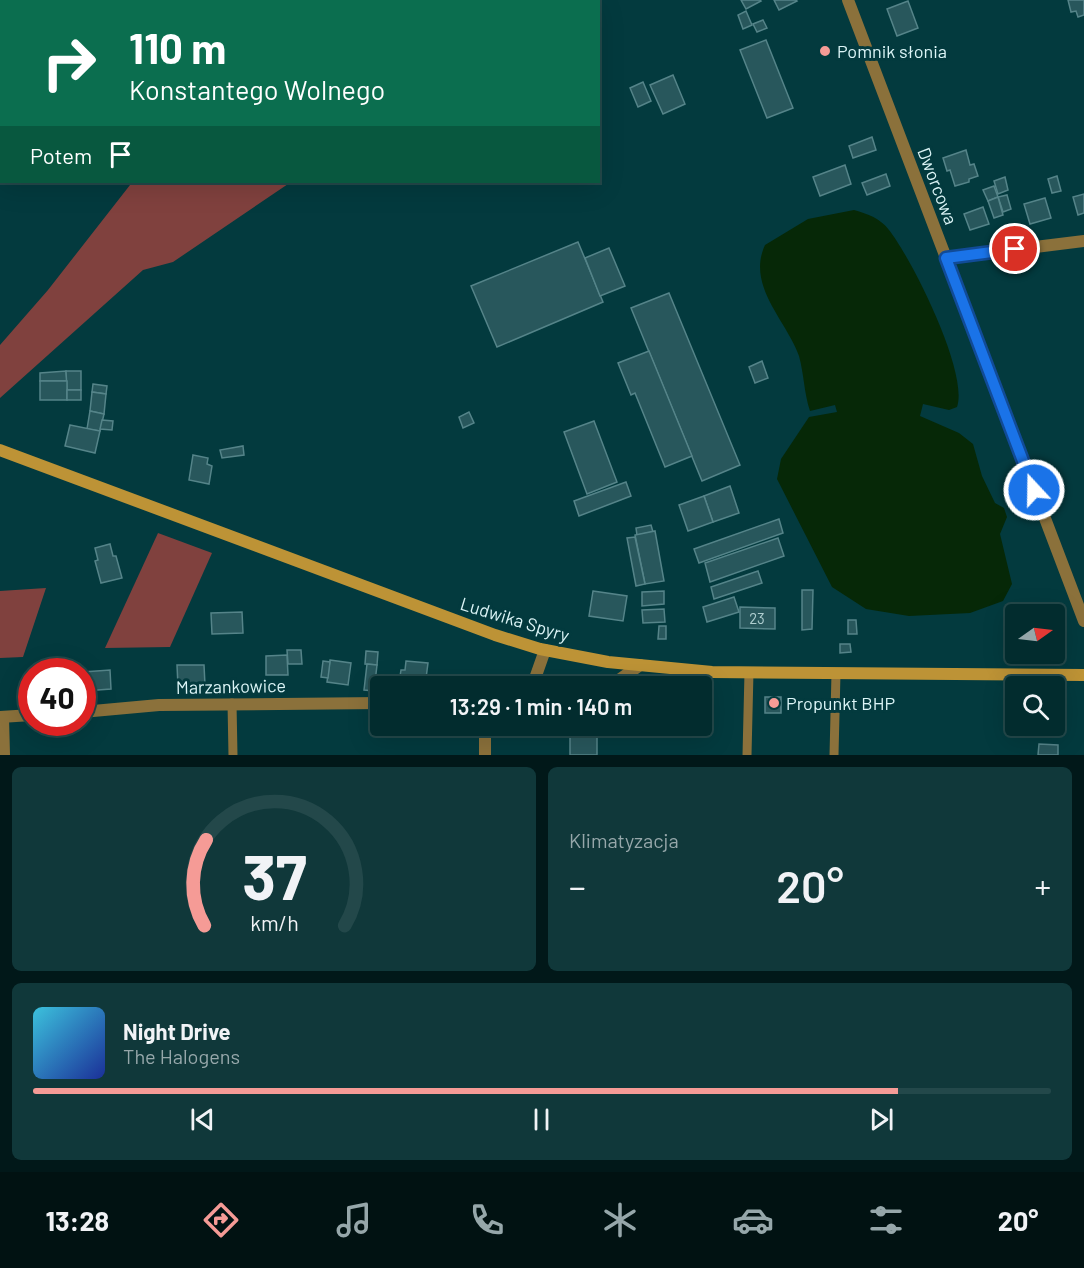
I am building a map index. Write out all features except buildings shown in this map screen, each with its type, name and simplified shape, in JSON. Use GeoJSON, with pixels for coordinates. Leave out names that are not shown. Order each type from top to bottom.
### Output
{"type":"FeatureCollection","features":[{"type":"Feature","properties":{"kind":"main road","name":"Ludwika Spyry"},"geometry":{"type":"LineString","coordinates":[[0,450],[495,635],[545,650],[608,662],[712,672],[1084,675]]}},
{"type":"Feature","properties":{"kind":"street","name":"Dworcowa"},"geometry":{"type":"LineString","coordinates":[[848,0],[1084,621]]}},
{"type":"Feature","properties":{"kind":"street"},"geometry":{"type":"LineString","coordinates":[[946,258],[1084,241]]}},
{"type":"Feature","properties":{"kind":"street"},"geometry":{"type":"LineString","coordinates":[[536,676],[545,650]]}},
{"type":"Feature","properties":{"kind":"street"},"geometry":{"type":"LineString","coordinates":[[625,676],[640,665]]}},
{"type":"Feature","properties":{"kind":"street","name":"Marzankowice"},"geometry":{"type":"LineString","coordinates":[[96,711],[159,705],[370,702]]}},
{"type":"Feature","properties":{"kind":"street"},"geometry":{"type":"LineString","coordinates":[[4,755],[1,717],[18,716]]}},
{"type":"Feature","properties":{"kind":"street"},"geometry":{"type":"LineString","coordinates":[[485,736],[485,755]]}},
{"type":"Feature","properties":{"kind":"lane"},"geometry":{"type":"LineString","coordinates":[[747,755],[749,672]]}},
{"type":"Feature","properties":{"kind":"lane"},"geometry":{"type":"LineString","coordinates":[[834,755],[836,673]]}},
{"type":"Feature","properties":{"kind":"lane"},"geometry":{"type":"LineString","coordinates":[[232,703],[233,755]]}},
{"type":"Feature","properties":{"kind":"shaded area"},"geometry":{"type":"Polygon","coordinates":[[[119,183],[290,183],[173,262],[143,270],[0,398],[0,345],[48,290],[130,185],[119,183]]]}},
{"type":"Feature","properties":{"kind":"shaded area"},"geometry":{"type":"Polygon","coordinates":[[[854,210],[882,222],[889,230],[924,290],[947,344],[955,369],[958,391],[957,407],[949,410],[923,404],[920,416],[959,433],[973,444],[982,476],[995,503],[1004,508],[1007,517],[1000,534],[1012,584],[1003,601],[970,613],[909,616],[866,609],[832,587],[777,479],[781,459],[809,417],[837,412],[835,405],[810,411],[799,356],[764,289],[761,260],[765,245],[808,219],[854,210]]]}},
{"type":"Feature","properties":{"kind":"shaded area"},"geometry":{"type":"Polygon","coordinates":[[[158,533],[212,553],[170,647],[105,648],[158,533]]]}},
{"type":"Feature","properties":{"kind":"shaded area"},"geometry":{"type":"Polygon","coordinates":[[[46,588],[23,657],[0,658],[0,591],[46,588]]]}},
{"type":"Feature","properties":{"kind":"place","name":"Pomnik słonia"},"geometry":{"type":"Point","coordinates":[825,51]}},
{"type":"Feature","properties":{"kind":"place","name":"Propunkt BHP"},"geometry":{"type":"Point","coordinates":[774,703]}},
{"type":"Feature","properties":{"kind":"route"},"geometry":{"type":"LineString","coordinates":[[1015,249],[946,258],[1034,490]]}}]}
